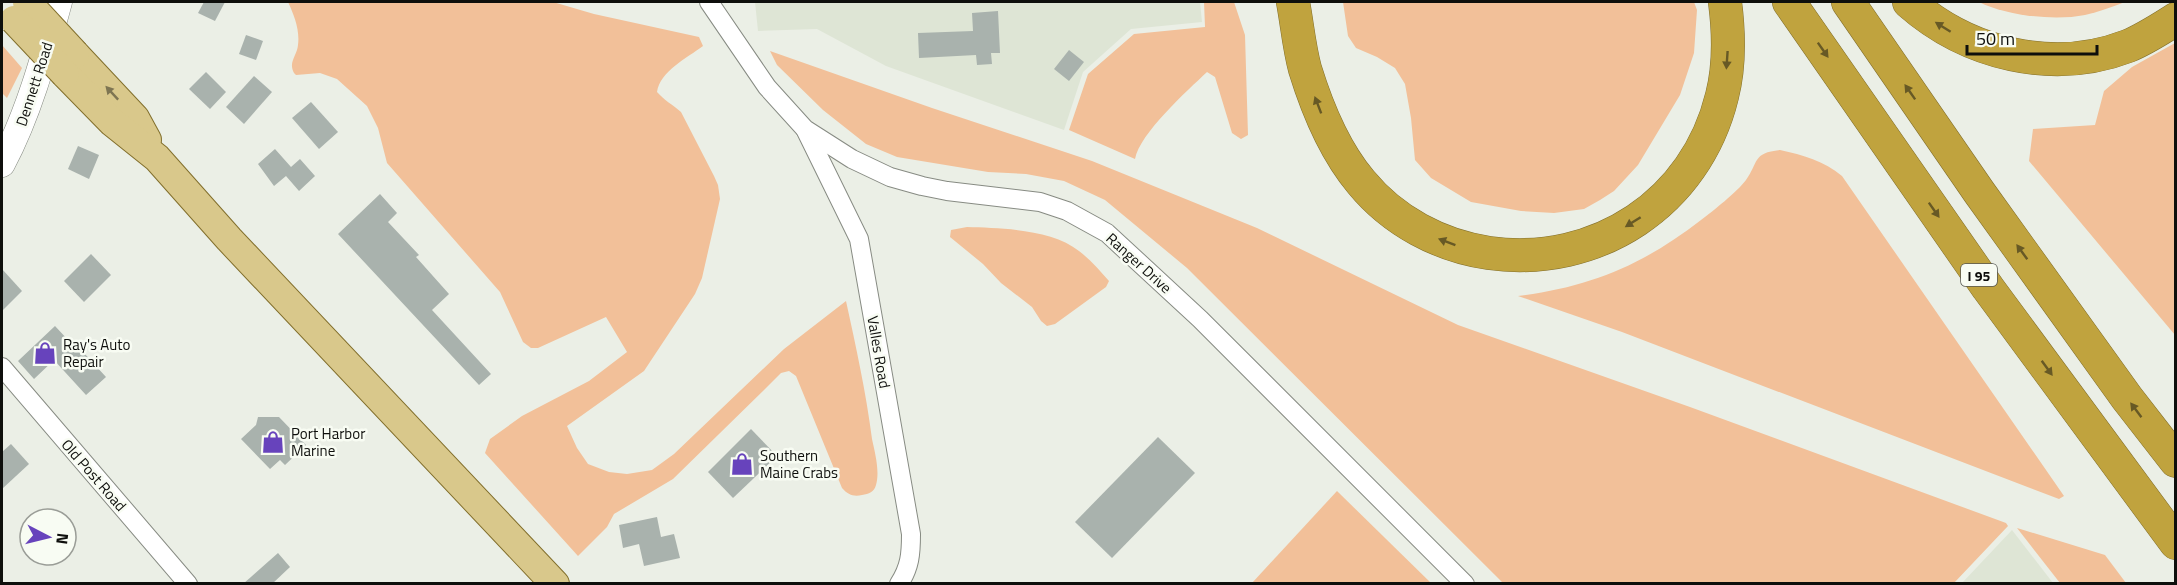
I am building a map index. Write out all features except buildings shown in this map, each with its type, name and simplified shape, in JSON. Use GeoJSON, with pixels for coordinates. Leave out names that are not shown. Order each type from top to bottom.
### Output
{"type":"FeatureCollection","features":[{"type":"Feature","properties":{"kind":"highway"},"geometry":{"type":"LineString","coordinates":[[1293,2],[1305,67],[1330,134],[1360,182],[1378,201],[1423,232],[1450,244],[1496,254],[1534,256],[1566,251],[1594,243],[1617,232],[1647,213],[1689,170],[1714,124],[1722,96],[1728,62],[1725,2]]}},
{"type":"Feature","properties":{"kind":"highway","name":"I 95"},"geometry":{"type":"LineString","coordinates":[[1789,2],[1988,288],[2175,543]]}},
{"type":"Feature","properties":{"kind":"highway"},"geometry":{"type":"LineString","coordinates":[[1848,2],[1973,183],[2174,460]]}},
{"type":"Feature","properties":{"kind":"highway"},"geometry":{"type":"LineString","coordinates":[[1909,2],[1942,27],[1986,48],[2022,56],[2052,59],[2101,53],[2127,46],[2154,33],[2175,19]]}},
{"type":"Feature","properties":{"kind":"main road","name":"Dennett Road"},"geometry":{"type":"LineString","coordinates":[[2,164],[17,136],[49,40],[59,2]]}},
{"type":"Feature","properties":{"kind":"main road"},"geometry":{"type":"LineString","coordinates":[[17,8],[70,64],[135,118],[157,158],[249,260],[555,584]]}},
{"type":"Feature","properties":{"kind":"street","name":"Ranger Drive"},"geometry":{"type":"LineString","coordinates":[[709,2],[767,87],[805,129],[852,159],[890,177],[947,191],[1040,202],[1067,211],[1107,233],[1200,319],[1465,584]]}},
{"type":"Feature","properties":{"kind":"street","name":"Valles Road"},"geometry":{"type":"LineString","coordinates":[[805,129],[859,239],[911,534],[911,558],[899,584]]}},
{"type":"Feature","properties":{"kind":"street","name":"Old Post Road"},"geometry":{"type":"LineString","coordinates":[[2,367],[188,584]]}},
{"type":"Feature","properties":{"kind":"shaded area"},"geometry":{"type":"Polygon","coordinates":[[[288,2],[553,2],[594,14],[699,37],[703,46],[669,71],[659,84],[657,92],[681,112],[718,185],[720,199],[702,278],[695,294],[644,371],[567,426],[577,448],[588,464],[609,472],[627,474],[652,470],[674,454],[784,349],[846,301],[877,462],[877,480],[874,489],[869,493],[856,496],[842,488],[796,376],[789,371],[781,373],[673,479],[614,514],[607,527],[578,556],[485,453],[490,439],[522,416],[589,381],[627,352],[606,317],[538,348],[531,348],[523,342],[500,292],[387,163],[378,128],[367,106],[337,79],[320,73],[296,75],[294,73],[292,66],[298,34],[288,2]]]}},
{"type":"Feature","properties":{"kind":"shaded area"},"geometry":{"type":"Polygon","coordinates":[[[755,2],[1200,2],[1202,22],[1131,29],[1083,72],[1064,130],[886,66],[817,29],[758,31],[755,2]]]}},
{"type":"Feature","properties":{"kind":"shaded area"},"geometry":{"type":"Polygon","coordinates":[[[1204,2],[1234,2],[1245,35],[1248,135],[1241,139],[1232,133],[1215,77],[1207,72],[1155,125],[1135,159],[1069,130],[1088,74],[1134,34],[1205,27],[1204,2]]]}},
{"type":"Feature","properties":{"kind":"shaded area"},"geometry":{"type":"Polygon","coordinates":[[[1343,2],[1694,2],[1697,10],[1694,53],[1680,95],[1638,165],[1614,191],[1584,209],[1554,213],[1521,211],[1471,202],[1431,178],[1415,160],[1405,84],[1395,68],[1356,48],[1348,36],[1343,2]]]}},
{"type":"Feature","properties":{"kind":"shaded area"},"geometry":{"type":"Polygon","coordinates":[[[1979,2],[2125,2],[2085,15],[2046,17],[2003,11],[1979,2]]]}},
{"type":"Feature","properties":{"kind":"shaded area"},"geometry":{"type":"Polygon","coordinates":[[[2175,43],[2175,335],[2029,161],[2033,129],[2095,125],[2104,91],[2132,67],[2175,43]]]}},
{"type":"Feature","properties":{"kind":"shaded area"},"geometry":{"type":"Polygon","coordinates":[[[2,45],[22,68],[7,98],[2,93],[2,45]]]}},
{"type":"Feature","properties":{"kind":"shaded area"},"geometry":{"type":"Polygon","coordinates":[[[770,51],[1092,161],[1257,228],[1458,325],[1690,407],[2006,523],[2008,526],[1954,583],[1503,583],[1187,268],[1105,200],[1064,181],[1026,174],[988,172],[897,157],[866,144],[823,110],[777,65],[770,51]]]}},
{"type":"Feature","properties":{"kind":"shaded area"},"geometry":{"type":"Polygon","coordinates":[[[1780,150],[1813,159],[1842,176],[2064,496],[2059,499],[1622,332],[1518,296],[1569,287],[1592,280],[1615,272],[1658,250],[1731,196],[1746,180],[1760,156],[1780,150]]]}},
{"type":"Feature","properties":{"kind":"shaded area"},"geometry":{"type":"Polygon","coordinates":[[[967,227],[1025,231],[1055,238],[1079,251],[1109,281],[1106,287],[1055,324],[1047,326],[1032,307],[1001,283],[983,264],[950,237],[951,230],[967,227]]]}},
{"type":"Feature","properties":{"kind":"shaded area"},"geometry":{"type":"Polygon","coordinates":[[[1337,491],[1431,583],[1252,583],[1337,491]]]}},
{"type":"Feature","properties":{"kind":"shaded area"},"geometry":{"type":"Polygon","coordinates":[[[2017,528],[2105,555],[2126,583],[2060,583],[2017,528]]]}},
{"type":"Feature","properties":{"kind":"shaded area"},"geometry":{"type":"Polygon","coordinates":[[[2012,530],[2053,583],[1962,583],[2012,530]]]}},
{"type":"Feature","properties":{"kind":"place","name":"Ray's Auto Repair"},"geometry":{"type":"Point","coordinates":[45,353]}},
{"type":"Feature","properties":{"kind":"place","name":"Port Harbor Marine"},"geometry":{"type":"Point","coordinates":[273,442]}},
{"type":"Feature","properties":{"kind":"place","name":"Southern Maine Crabs"},"geometry":{"type":"Point","coordinates":[742,464]}}]}
